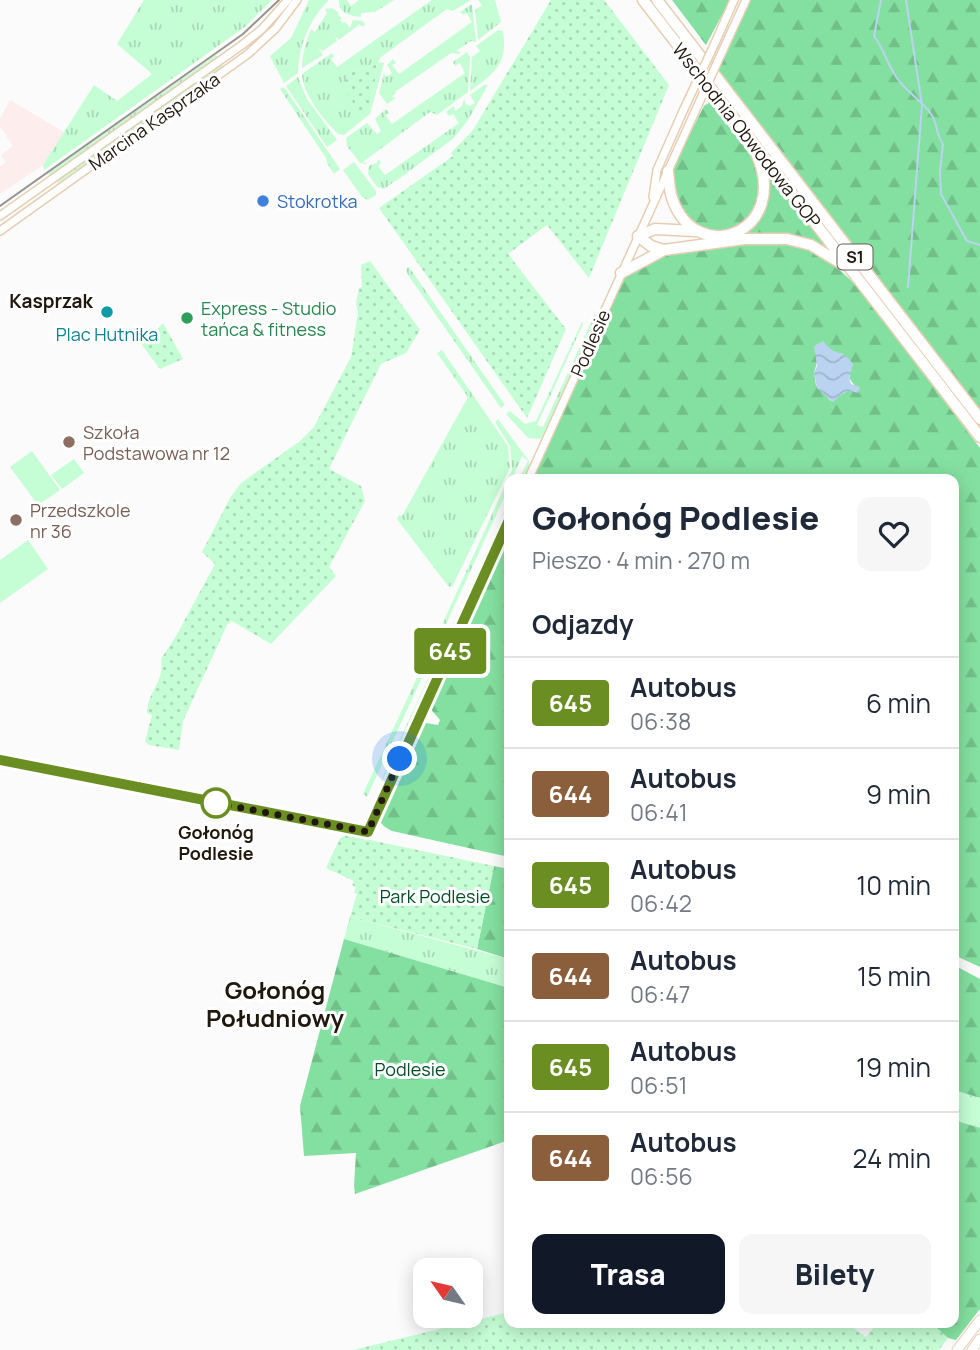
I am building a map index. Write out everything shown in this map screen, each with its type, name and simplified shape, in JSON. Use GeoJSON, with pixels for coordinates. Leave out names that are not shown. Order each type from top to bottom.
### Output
{"type":"FeatureCollection","features":[{"type":"Feature","properties":{"kind":"highway","name":"Wschodnia Obwodowa GOP"},"geometry":{"type":"LineString","coordinates":[[643,0],[980,437]]}},
{"type":"Feature","properties":{"kind":"highway","name":"Wschodnia Obwodowa GOP"},"geometry":{"type":"LineString","coordinates":[[659,0],[980,419]]}},
{"type":"Feature","properties":{"kind":"highway"},"geometry":{"type":"LineString","coordinates":[[663,250],[650,246],[638,236],[655,229],[695,231],[710,235],[730,234],[748,224],[760,210],[766,190],[765,177],[749,138]]}},
{"type":"Feature","properties":{"kind":"highway"},"geometry":{"type":"LineString","coordinates":[[668,171],[675,207],[695,231]]}},
{"type":"Feature","properties":{"kind":"highway"},"geometry":{"type":"LineString","coordinates":[[621,273],[663,250],[744,239],[787,239],[817,248],[850,269]]}},
{"type":"Feature","properties":{"kind":"main road"},"geometry":{"type":"LineString","coordinates":[[957,1350],[980,1320]]}},
{"type":"Feature","properties":{"kind":"main road"},"geometry":{"type":"LineString","coordinates":[[972,1350],[980,1339]]}},
{"type":"Feature","properties":{"kind":"street","name":"Marcina Kasprzaka"},"geometry":{"type":"LineString","coordinates":[[0,216],[249,40],[288,0]]}},
{"type":"Feature","properties":{"kind":"street","name":"Marcina Kasprzaka"},"geometry":{"type":"LineString","coordinates":[[0,231],[248,54],[276,28],[298,0]]}},
{"type":"Feature","properties":{"kind":"street","name":"Podlesie"},"geometry":{"type":"LineString","coordinates":[[652,206],[657,170],[734,0]]}},
{"type":"Feature","properties":{"kind":"street","name":"Podlesie"},"geometry":{"type":"LineString","coordinates":[[530,474],[746,0]]}},
{"type":"Feature","properties":{"kind":"street"},"geometry":{"type":"LineString","coordinates":[[48,181],[57,190]]}},
{"type":"Feature","properties":{"kind":"street"},"geometry":{"type":"LineString","coordinates":[[0,761],[368,832],[504,531]]}},
{"type":"Feature","properties":{"kind":"shaded area"},"geometry":{"type":"Polygon","coordinates":[[[10,100],[64,132],[43,165],[0,194],[0,167],[6,162],[1,155],[13,146],[0,126],[0,119],[10,100]]]}},
{"type":"Feature","properties":{"kind":"green space"},"geometry":{"type":"Polygon","coordinates":[[[144,0],[272,0],[246,26],[44,170],[43,165],[94,85],[117,101],[152,74],[117,44],[144,0]]]}},
{"type":"Feature","properties":{"kind":"green space"},"geometry":{"type":"Polygon","coordinates":[[[309,0],[329,0],[306,34],[298,73],[284,83],[270,56],[291,38],[309,0]]]}},
{"type":"Feature","properties":{"kind":"green space"},"geometry":{"type":"Polygon","coordinates":[[[339,0],[347,0],[351,6],[359,0],[394,0],[375,12],[361,13],[361,17],[343,11],[339,0]]]}},
{"type":"Feature","properties":{"kind":"green space"},"geometry":{"type":"Polygon","coordinates":[[[432,0],[471,0],[453,11],[447,9],[381,57],[378,62],[384,63],[370,114],[344,135],[338,134],[315,107],[306,90],[302,74],[332,53],[334,56],[331,59],[337,67],[432,0]],[[378,64],[351,71],[344,83],[370,107],[378,64]]]}},
{"type":"Feature","properties":{"kind":"green space"},"geometry":{"type":"Polygon","coordinates":[[[478,0],[495,0],[501,22],[478,40],[475,10],[482,5],[478,0]]]}},
{"type":"Feature","properties":{"kind":"green space"},"geometry":{"type":"Polygon","coordinates":[[[551,0],[604,0],[669,85],[589,278],[547,225],[508,254],[566,329],[527,418],[379,208],[453,156],[451,153],[473,130],[551,0]]]}},
{"type":"Feature","properties":{"kind":"green space"},"geometry":{"type":"Polygon","coordinates":[[[672,0],[730,0],[706,45],[672,0]]]}},
{"type":"Feature","properties":{"kind":"green space"},"geometry":{"type":"Polygon","coordinates":[[[749,0],[980,0],[980,409],[718,69],[749,0]]]}},
{"type":"Feature","properties":{"kind":"green space"},"geometry":{"type":"Polygon","coordinates":[[[472,4],[476,42],[471,41],[456,51],[461,52],[459,54],[451,53],[395,92],[392,97],[396,98],[387,104],[379,93],[384,73],[386,77],[392,73],[387,65],[393,59],[396,63],[392,65],[399,74],[472,22],[467,13],[463,15],[460,12],[472,4]]]}},
{"type":"Feature","properties":{"kind":"green space"},"geometry":{"type":"Polygon","coordinates":[[[332,8],[350,28],[353,20],[363,21],[365,24],[363,27],[360,24],[339,40],[335,36],[337,41],[323,51],[318,48],[323,55],[302,68],[311,29],[315,32],[327,13],[325,9],[332,8]]]}},
{"type":"Feature","properties":{"kind":"green space"},"geometry":{"type":"Polygon","coordinates":[[[498,30],[503,31],[504,42],[498,67],[470,91],[472,57],[480,51],[476,46],[498,30]]]}},
{"type":"Feature","properties":{"kind":"green space"},"geometry":{"type":"Polygon","coordinates":[[[467,52],[470,57],[468,92],[437,115],[430,112],[363,162],[367,164],[360,163],[347,146],[346,138],[367,123],[377,134],[381,131],[375,119],[386,109],[389,113],[385,115],[392,124],[465,73],[460,63],[455,66],[453,62],[467,52]]]}},
{"type":"Feature","properties":{"kind":"green space"},"geometry":{"type":"Polygon","coordinates":[[[216,55],[218,58],[52,176],[47,174],[216,55]]]}},
{"type":"Feature","properties":{"kind":"green space"},"geometry":{"type":"Polygon","coordinates":[[[225,62],[222,65],[224,68],[58,183],[57,181],[225,62]]]}},
{"type":"Feature","properties":{"kind":"green space"},"geometry":{"type":"Polygon","coordinates":[[[378,64],[370,107],[359,112],[342,85],[351,71],[378,64]]]}},
{"type":"Feature","properties":{"kind":"green space"},"geometry":{"type":"Polygon","coordinates":[[[298,77],[307,99],[337,140],[327,147],[286,86],[298,77]]]}},
{"type":"Feature","properties":{"kind":"green space"},"geometry":{"type":"Polygon","coordinates":[[[488,85],[454,138],[384,189],[377,187],[368,174],[369,166],[376,164],[379,159],[381,163],[378,166],[385,175],[459,123],[453,114],[449,116],[446,112],[454,106],[455,111],[462,106],[464,99],[470,106],[475,103],[470,95],[488,85]]]}},
{"type":"Feature","properties":{"kind":"green space"},"geometry":{"type":"Polygon","coordinates":[[[284,87],[340,169],[334,174],[280,89],[284,87]]]}},
{"type":"Feature","properties":{"kind":"green space"},"geometry":{"type":"Polygon","coordinates":[[[710,102],[756,162],[762,189],[750,216],[733,229],[713,232],[688,221],[674,196],[672,169],[704,106],[710,102]]]}},
{"type":"Feature","properties":{"kind":"green space"},"geometry":{"type":"Polygon","coordinates":[[[354,162],[376,191],[376,195],[368,200],[362,197],[343,170],[354,162]]]}},
{"type":"Feature","properties":{"kind":"green space"},"geometry":{"type":"Polygon","coordinates":[[[767,169],[829,250],[804,239],[739,234],[764,206],[767,169]]]}},
{"type":"Feature","properties":{"kind":"green space"},"geometry":{"type":"Polygon","coordinates":[[[738,243],[798,243],[829,260],[857,286],[980,448],[980,967],[959,957],[959,474],[534,474],[624,278],[655,256],[738,243]],[[831,352],[817,362],[814,373],[816,385],[831,401],[855,386],[843,354],[831,352]]]}},
{"type":"Feature","properties":{"kind":"green space"},"geometry":{"type":"Polygon","coordinates":[[[370,261],[420,330],[406,353],[381,364],[329,469],[361,486],[365,501],[329,567],[336,576],[271,644],[232,621],[227,625],[183,721],[179,750],[149,745],[145,741],[152,715],[147,713],[148,705],[161,674],[161,659],[215,564],[202,552],[230,498],[241,483],[300,441],[314,427],[351,357],[358,313],[356,303],[359,288],[362,287],[361,265],[370,261]]]}},
{"type":"Feature","properties":{"kind":"green space"},"geometry":{"type":"Polygon","coordinates":[[[409,267],[505,405],[501,408],[408,275],[406,269],[409,267]]]}},
{"type":"Feature","properties":{"kind":"green space"},"geometry":{"type":"Polygon","coordinates":[[[595,314],[598,316],[546,432],[540,439],[528,438],[506,414],[510,411],[525,424],[536,421],[582,322],[537,425],[543,427],[595,314]]]}},
{"type":"Feature","properties":{"kind":"green space"},"geometry":{"type":"Polygon","coordinates":[[[163,323],[183,359],[160,369],[142,345],[163,323]]]}},
{"type":"Feature","properties":{"kind":"green space"},"geometry":{"type":"Polygon","coordinates":[[[442,350],[508,446],[510,468],[507,474],[504,474],[504,480],[452,587],[448,586],[397,519],[399,515],[402,516],[468,397],[437,353],[442,350]]]}},
{"type":"Feature","properties":{"kind":"green space"},"geometry":{"type":"Polygon","coordinates":[[[498,419],[529,461],[526,474],[522,474],[528,461],[522,456],[514,474],[510,474],[510,446],[495,422],[498,419]]]}},
{"type":"Feature","properties":{"kind":"green space"},"geometry":{"type":"Polygon","coordinates":[[[32,451],[60,490],[38,505],[10,467],[32,451]]]}},
{"type":"Feature","properties":{"kind":"green space"},"geometry":{"type":"Polygon","coordinates":[[[74,459],[84,473],[62,489],[51,475],[74,459]]]}},
{"type":"Feature","properties":{"kind":"green space"},"geometry":{"type":"Polygon","coordinates":[[[504,488],[504,498],[441,635],[437,636],[504,488]]]}},
{"type":"Feature","properties":{"kind":"green space"},"geometry":{"type":"Polygon","coordinates":[[[504,512],[504,523],[451,640],[448,641],[447,638],[504,512]]]}},
{"type":"Feature","properties":{"kind":"green space"},"geometry":{"type":"Polygon","coordinates":[[[504,539],[504,856],[392,831],[379,819],[379,813],[420,722],[438,725],[440,720],[428,706],[504,539]]]}},
{"type":"Feature","properties":{"kind":"green space"},"geometry":{"type":"Polygon","coordinates":[[[28,540],[48,569],[0,603],[0,560],[28,540]]]}},
{"type":"Feature","properties":{"kind":"green space"},"geometry":{"type":"Polygon","coordinates":[[[434,641],[437,645],[367,797],[363,794],[434,641]]]}},
{"type":"Feature","properties":{"kind":"green space"},"geometry":{"type":"Polygon","coordinates":[[[446,645],[447,648],[377,802],[384,774],[443,646],[446,645]]]}},
{"type":"Feature","properties":{"kind":"green space","name":"Park Podlesie"},"geometry":{"type":"Polygon","coordinates":[[[346,835],[494,866],[477,949],[350,917],[357,894],[354,893],[356,887],[352,885],[354,881],[326,868],[340,838],[346,835]]]}},
{"type":"Feature","properties":{"kind":"green space"},"geometry":{"type":"Polygon","coordinates":[[[494,866],[504,868],[504,957],[477,949],[494,866]]]}},
{"type":"Feature","properties":{"kind":"green space"},"geometry":{"type":"Polygon","coordinates":[[[350,917],[504,958],[504,987],[344,939],[350,917]]]}},
{"type":"Feature","properties":{"kind":"green space","name":"Podlesie"},"geometry":{"type":"Polygon","coordinates":[[[344,939],[504,987],[504,1142],[355,1194],[356,1153],[304,1156],[300,1106],[344,939]]]}},
{"type":"Feature","properties":{"kind":"green space"},"geometry":{"type":"Polygon","coordinates":[[[959,968],[980,979],[980,1098],[959,1092],[959,968]]]}},
{"type":"Feature","properties":{"kind":"green space"},"geometry":{"type":"Polygon","coordinates":[[[959,1092],[980,1098],[980,1128],[959,1122],[959,1092]]]}},
{"type":"Feature","properties":{"kind":"green space"},"geometry":{"type":"Polygon","coordinates":[[[959,1122],[980,1128],[980,1309],[956,1340],[948,1338],[937,1328],[959,1328],[959,1122]]]}},
{"type":"Feature","properties":{"kind":"green space"},"geometry":{"type":"Polygon","coordinates":[[[504,1313],[504,1328],[854,1328],[866,1337],[873,1328],[937,1328],[948,1338],[939,1350],[353,1350],[443,1328],[483,1328],[483,1318],[504,1313]]]}},
{"type":"Feature","properties":{"kind":"water"},"geometry":{"type":"Polygon","coordinates":[[[823,341],[853,364],[849,378],[851,384],[860,387],[858,393],[847,392],[833,402],[817,388],[814,346],[823,341]]]}},
{"type":"Feature","properties":{"kind":"waterway"},"geometry":{"type":"LineString","coordinates":[[881,0],[874,36],[897,78],[933,117],[943,144],[941,194],[967,241],[980,245]]}},
{"type":"Feature","properties":{"kind":"waterway"},"geometry":{"type":"LineString","coordinates":[[906,0],[922,105],[908,287]]}},
{"type":"Feature","properties":{"kind":"tram line"},"geometry":{"type":"LineString","coordinates":[[0,206],[243,34],[279,0]]}},
{"type":"Feature","properties":{"kind":"bus line","name":"645"},"geometry":{"type":"LineString","coordinates":[[0,760],[368,832],[504,531]]}},
{"type":"Feature","properties":{"kind":"place","name":"Stokrotka"},"geometry":{"type":"Point","coordinates":[263,201]}},
{"type":"Feature","properties":{"kind":"place","name":"Plac Hutnika"},"geometry":{"type":"Point","coordinates":[107,312]}},
{"type":"Feature","properties":{"kind":"place","name":"Express - Studio tańca & fitness"},"geometry":{"type":"Point","coordinates":[187,318]}},
{"type":"Feature","properties":{"kind":"place","name":"Szkoła Podstawowa nr 12"},"geometry":{"type":"Point","coordinates":[69,442]}},
{"type":"Feature","properties":{"kind":"place","name":"Przedszkole nr 36"},"geometry":{"type":"Point","coordinates":[16,520]}},
{"type":"Feature","properties":{"kind":"place","name":"Gołonóg Podlesie"},"geometry":{"type":"Point","coordinates":[216,803]}},
{"type":"Feature","properties":{"kind":"district","name":"Kasprzak"},"geometry":{"type":"Point","coordinates":[51,301]}},
{"type":"Feature","properties":{"kind":"district","name":"Gołonóg Południowy"},"geometry":{"type":"Point","coordinates":[275,1003]}},
{"type":"Feature","properties":{"kind":"route"},"geometry":{"type":"LineString","coordinates":[[216,803],[368,832],[400,759]]}}]}
